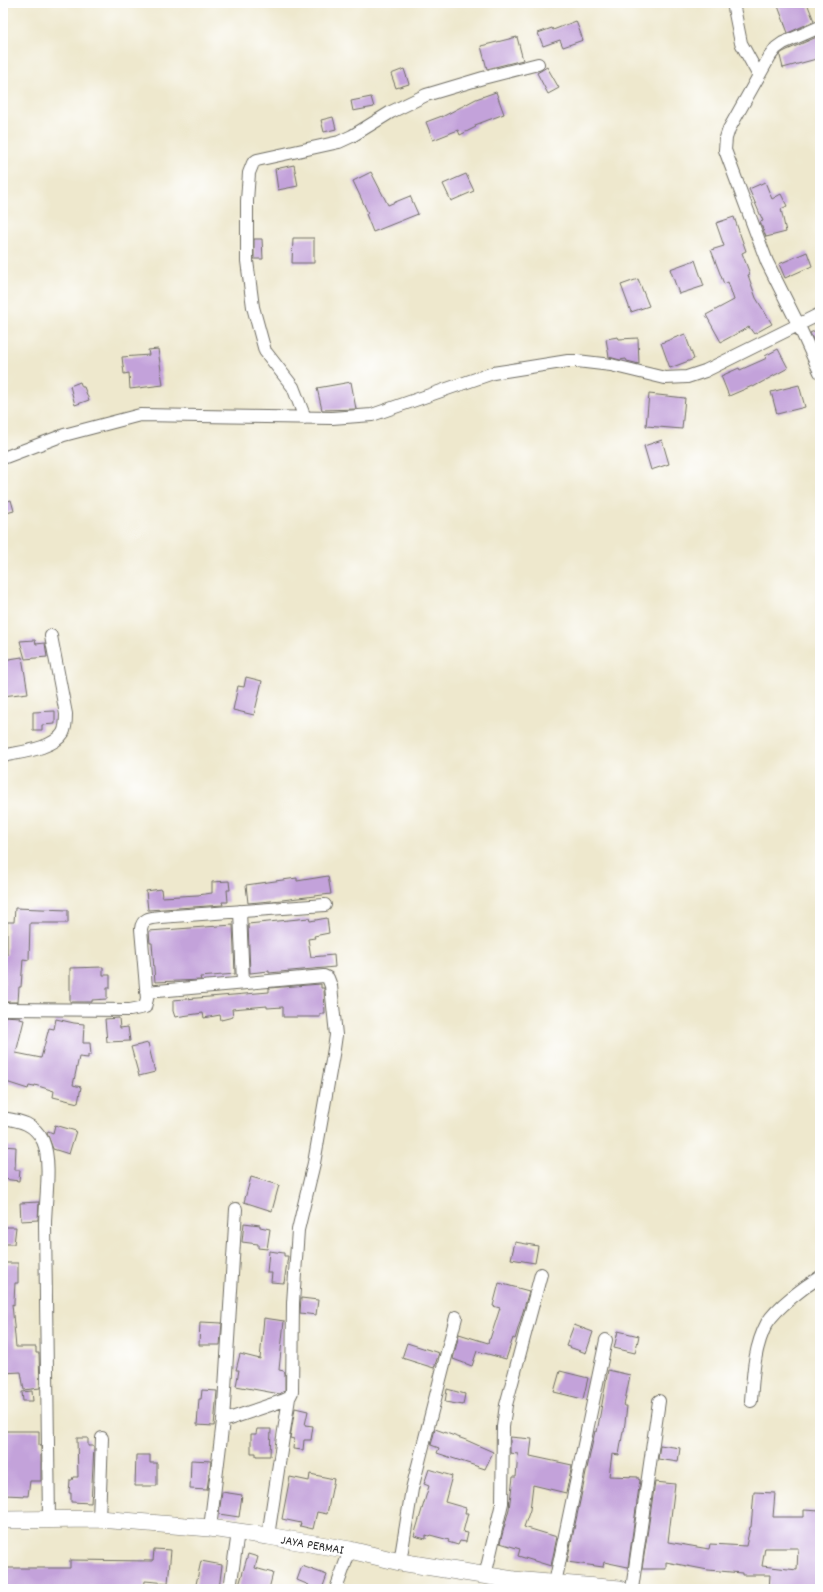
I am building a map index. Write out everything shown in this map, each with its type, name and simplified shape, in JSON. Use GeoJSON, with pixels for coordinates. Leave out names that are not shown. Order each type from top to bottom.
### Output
{"type":"FeatureCollection","features":[{"type":"Feature","properties":{"kind":"street"},"geometry":{"type":"LineString","coordinates":[[733,3],[741,43],[759,76]]}},
{"type":"Feature","properties":{"kind":"street"},"geometry":{"type":"LineString","coordinates":[[820,27],[783,43],[770,56],[729,129],[726,138],[725,150],[767,262],[820,372]]}},
{"type":"Feature","properties":{"kind":"street"},"geometry":{"type":"LineString","coordinates":[[305,418],[293,387],[265,351],[253,308],[247,261],[247,208],[249,173],[253,163],[257,160],[339,142],[352,136],[391,112],[426,96],[483,78],[538,64]]}},
{"type":"Feature","properties":{"kind":"street"},"geometry":{"type":"LineString","coordinates":[[3,458],[64,435],[140,415],[305,418],[332,418],[372,415],[493,373],[568,361],[577,360],[611,364],[659,378],[687,377],[705,371],[799,326],[820,314]]}},
{"type":"Feature","properties":{"kind":"street"},"geometry":{"type":"LineString","coordinates":[[3,756],[50,744],[58,739],[63,732],[66,724],[66,714],[51,636]]}},
{"type":"Feature","properties":{"kind":"street"},"geometry":{"type":"LineString","coordinates":[[3,1009],[136,1009],[145,1006],[147,999],[141,929],[145,920],[160,917],[325,905]]}},
{"type":"Feature","properties":{"kind":"street"},"geometry":{"type":"LineString","coordinates":[[240,911],[243,983]]}},
{"type":"Feature","properties":{"kind":"street"},"geometry":{"type":"LineString","coordinates":[[146,992],[324,976],[328,978],[331,986],[336,1035],[314,1163],[298,1230],[293,1303],[292,1392],[289,1398],[268,1536]]}},
{"type":"Feature","properties":{"kind":"street"},"geometry":{"type":"LineString","coordinates":[[3,1118],[18,1121],[34,1127],[43,1142],[47,1157],[45,1218],[49,1519]]}},
{"type":"Feature","properties":{"kind":"street"},"geometry":{"type":"LineString","coordinates":[[210,1528],[223,1421],[236,1209]]}},
{"type":"Feature","properties":{"kind":"street"},"geometry":{"type":"LineString","coordinates":[[485,1576],[502,1503],[503,1427],[506,1405],[541,1274]]}},
{"type":"Feature","properties":{"kind":"street"},"geometry":{"type":"LineString","coordinates":[[751,1401],[753,1370],[758,1345],[768,1322],[787,1300],[820,1277]]}},
{"type":"Feature","properties":{"kind":"street"},"geometry":{"type":"LineString","coordinates":[[400,1562],[412,1489],[456,1317]]}},
{"type":"Feature","properties":{"kind":"street"},"geometry":{"type":"LineString","coordinates":[[555,1583],[606,1340]]}},
{"type":"Feature","properties":{"kind":"street"},"geometry":{"type":"LineString","coordinates":[[223,1421],[289,1398]]}},
{"type":"Feature","properties":{"kind":"street"},"geometry":{"type":"LineString","coordinates":[[632,1589],[659,1401]]}},
{"type":"Feature","properties":{"kind":"street"},"geometry":{"type":"LineString","coordinates":[[99,1518],[102,1438]]}},
{"type":"Feature","properties":{"kind":"street","name":"JAYA PERMAI"},"geometry":{"type":"LineString","coordinates":[[3,1520],[99,1518],[210,1528],[350,1550],[400,1562],[485,1576],[514,1580],[620,1589]]}},
{"type":"Feature","properties":{"kind":"street"},"geometry":{"type":"LineString","coordinates":[[230,1589],[238,1532]]}},
{"type":"Feature","properties":{"kind":"street"},"geometry":{"type":"LineString","coordinates":[[336,1589],[350,1550]]}},
{"type":"Feature","properties":{"kind":"building"},"geometry":{"type":"Polygon","coordinates":[[[785,3],[807,3],[814,21],[788,33],[778,6],[785,3]]]}},
{"type":"Feature","properties":{"kind":"building"},"geometry":{"type":"Polygon","coordinates":[[[576,21],[583,40],[563,47],[560,40],[543,46],[538,33],[552,28],[553,30],[576,21]]]}},
{"type":"Feature","properties":{"kind":"building"},"geometry":{"type":"Polygon","coordinates":[[[819,36],[820,58],[783,68],[780,56],[781,53],[819,36]]]}},
{"type":"Feature","properties":{"kind":"building"},"geometry":{"type":"Polygon","coordinates":[[[517,37],[523,60],[487,69],[481,46],[517,37]]]}},
{"type":"Feature","properties":{"kind":"building"},"geometry":{"type":"Polygon","coordinates":[[[547,67],[559,88],[548,94],[537,73],[547,67]]]}},
{"type":"Feature","properties":{"kind":"building"},"geometry":{"type":"Polygon","coordinates":[[[404,69],[409,84],[396,88],[391,74],[404,69]]]}},
{"type":"Feature","properties":{"kind":"building"},"geometry":{"type":"Polygon","coordinates":[[[496,92],[504,114],[475,125],[476,127],[460,135],[458,130],[433,140],[426,122],[442,117],[476,99],[496,92]]]}},
{"type":"Feature","properties":{"kind":"building"},"geometry":{"type":"Polygon","coordinates":[[[371,97],[374,107],[353,111],[351,101],[371,97]]]}},
{"type":"Feature","properties":{"kind":"building"},"geometry":{"type":"Polygon","coordinates":[[[333,117],[336,129],[324,132],[321,120],[333,117]]]}},
{"type":"Feature","properties":{"kind":"building"},"geometry":{"type":"Polygon","coordinates":[[[294,165],[298,186],[278,190],[275,169],[294,165]]]}},
{"type":"Feature","properties":{"kind":"building"},"geometry":{"type":"Polygon","coordinates":[[[371,172],[388,205],[410,196],[418,214],[373,232],[366,214],[368,213],[353,181],[371,172]]]}},
{"type":"Feature","properties":{"kind":"building"},"geometry":{"type":"Polygon","coordinates":[[[466,174],[474,191],[451,201],[443,184],[466,174]]]}},
{"type":"Feature","properties":{"kind":"building"},"geometry":{"type":"Polygon","coordinates":[[[765,182],[772,199],[781,194],[787,206],[781,209],[786,232],[766,237],[760,222],[763,221],[749,189],[765,182]]]}},
{"type":"Feature","properties":{"kind":"building"},"geometry":{"type":"Polygon","coordinates":[[[734,217],[746,251],[742,253],[750,274],[748,275],[756,298],[772,324],[754,334],[749,327],[721,342],[706,315],[734,300],[728,282],[724,284],[711,250],[724,246],[716,223],[734,217]]]}},
{"type":"Feature","properties":{"kind":"building"},"geometry":{"type":"Polygon","coordinates":[[[293,238],[314,238],[314,263],[292,263],[293,238]]]}},
{"type":"Feature","properties":{"kind":"building"},"geometry":{"type":"Polygon","coordinates":[[[254,239],[262,239],[263,259],[254,259],[254,239]]]}},
{"type":"Feature","properties":{"kind":"building"},"geometry":{"type":"Polygon","coordinates":[[[807,252],[812,266],[785,278],[779,264],[807,252]]]}},
{"type":"Feature","properties":{"kind":"building"},"geometry":{"type":"Polygon","coordinates":[[[695,260],[704,286],[679,294],[670,269],[695,260]]]}},
{"type":"Feature","properties":{"kind":"building"},"geometry":{"type":"Polygon","coordinates":[[[638,279],[649,306],[631,312],[621,285],[638,279]]]}},
{"type":"Feature","properties":{"kind":"building"},"geometry":{"type":"Polygon","coordinates":[[[820,328],[820,354],[810,333],[820,328]]]}},
{"type":"Feature","properties":{"kind":"building"},"geometry":{"type":"Polygon","coordinates":[[[685,334],[694,359],[670,368],[661,343],[685,334]]]}},
{"type":"Feature","properties":{"kind":"building"},"geometry":{"type":"Polygon","coordinates":[[[618,337],[619,339],[638,338],[639,364],[627,361],[626,359],[620,360],[609,357],[606,339],[618,337]]]}},
{"type":"Feature","properties":{"kind":"building"},"geometry":{"type":"Polygon","coordinates":[[[158,349],[163,385],[130,389],[129,373],[124,374],[122,357],[149,355],[148,350],[158,349]]]}},
{"type":"Feature","properties":{"kind":"building"},"geometry":{"type":"Polygon","coordinates":[[[778,349],[788,368],[753,387],[752,386],[729,396],[721,376],[739,368],[740,370],[767,358],[765,356],[778,349]]]}},
{"type":"Feature","properties":{"kind":"building"},"geometry":{"type":"Polygon","coordinates":[[[80,382],[82,387],[84,387],[89,400],[75,405],[70,386],[80,382]]]}},
{"type":"Feature","properties":{"kind":"building"},"geometry":{"type":"Polygon","coordinates":[[[351,382],[356,409],[322,410],[317,388],[351,382]]]}},
{"type":"Feature","properties":{"kind":"building"},"geometry":{"type":"Polygon","coordinates":[[[799,385],[805,407],[777,414],[771,392],[799,385]]]}},
{"type":"Feature","properties":{"kind":"building"},"geometry":{"type":"Polygon","coordinates":[[[649,394],[685,398],[682,429],[646,426],[649,394]]]}},
{"type":"Feature","properties":{"kind":"building"},"geometry":{"type":"Polygon","coordinates":[[[662,440],[669,464],[651,470],[644,446],[662,440]]]}},
{"type":"Feature","properties":{"kind":"building"},"geometry":{"type":"Polygon","coordinates":[[[11,500],[14,511],[3,514],[3,503],[11,500]]]}},
{"type":"Feature","properties":{"kind":"building"},"geometry":{"type":"Polygon","coordinates":[[[35,640],[36,644],[45,643],[47,657],[25,659],[20,641],[35,640]]]}},
{"type":"Feature","properties":{"kind":"building"},"geometry":{"type":"Polygon","coordinates":[[[22,657],[28,693],[3,696],[3,660],[22,657]]]}},
{"type":"Feature","properties":{"kind":"building"},"geometry":{"type":"Polygon","coordinates":[[[246,677],[262,681],[254,715],[233,710],[238,686],[244,687],[246,677]]]}},
{"type":"Feature","properties":{"kind":"building"},"geometry":{"type":"Polygon","coordinates":[[[55,711],[55,724],[42,725],[42,730],[33,730],[33,712],[55,711]]]}},
{"type":"Feature","properties":{"kind":"building"},"geometry":{"type":"Polygon","coordinates":[[[328,876],[331,894],[248,903],[246,885],[297,878],[297,881],[328,876]]]}},
{"type":"Feature","properties":{"kind":"building"},"geometry":{"type":"Polygon","coordinates":[[[229,881],[230,890],[227,890],[228,902],[222,902],[223,905],[148,910],[146,891],[161,889],[162,897],[198,895],[212,893],[212,882],[229,881]]]}},
{"type":"Feature","properties":{"kind":"building"},"geometry":{"type":"Polygon","coordinates":[[[15,908],[68,910],[68,923],[30,923],[29,960],[23,959],[21,987],[19,987],[18,1002],[4,1002],[5,976],[3,976],[3,974],[4,955],[7,955],[7,922],[14,922],[15,908]]]}},
{"type":"Feature","properties":{"kind":"building"},"geometry":{"type":"Polygon","coordinates":[[[309,918],[310,921],[327,918],[329,933],[314,936],[315,938],[308,939],[311,957],[334,955],[335,967],[269,973],[269,971],[250,973],[248,924],[309,918]]]}},
{"type":"Feature","properties":{"kind":"building"},"geometry":{"type":"Polygon","coordinates":[[[233,925],[235,974],[200,977],[201,980],[155,982],[152,943],[150,943],[149,931],[233,925]]]}},
{"type":"Feature","properties":{"kind":"building"},"geometry":{"type":"Polygon","coordinates":[[[103,967],[103,975],[110,975],[110,988],[107,988],[107,999],[92,1000],[92,1002],[70,1002],[70,968],[103,967]]]}},
{"type":"Feature","properties":{"kind":"building"},"geometry":{"type":"Polygon","coordinates":[[[321,984],[321,988],[324,988],[325,1014],[320,1014],[320,1017],[283,1017],[283,1007],[267,1008],[267,1006],[232,1009],[233,1017],[221,1020],[220,1015],[204,1018],[203,1013],[175,1017],[173,1011],[173,1000],[269,992],[269,988],[321,984]]]}},
{"type":"Feature","properties":{"kind":"building"},"geometry":{"type":"Polygon","coordinates":[[[3,1016],[20,1017],[19,1019],[24,1020],[16,1053],[41,1058],[49,1028],[54,1029],[56,1019],[84,1024],[83,1043],[90,1043],[91,1055],[88,1055],[88,1058],[79,1057],[73,1085],[81,1087],[78,1103],[53,1097],[54,1091],[35,1085],[34,1087],[29,1086],[28,1089],[3,1081],[3,1016]]]}},
{"type":"Feature","properties":{"kind":"building"},"geometry":{"type":"Polygon","coordinates":[[[119,1018],[120,1028],[128,1027],[130,1041],[107,1042],[105,1019],[119,1018]]]}},
{"type":"Feature","properties":{"kind":"building"},"geometry":{"type":"Polygon","coordinates":[[[148,1043],[155,1072],[139,1076],[131,1047],[148,1043]]]}},
{"type":"Feature","properties":{"kind":"building"},"geometry":{"type":"Polygon","coordinates":[[[55,1125],[76,1131],[69,1154],[53,1149],[47,1133],[48,1131],[53,1133],[55,1125]]]}},
{"type":"Feature","properties":{"kind":"building"},"geometry":{"type":"Polygon","coordinates":[[[3,1146],[16,1147],[15,1170],[20,1170],[19,1181],[3,1179],[3,1146]]]}},
{"type":"Feature","properties":{"kind":"building"},"geometry":{"type":"Polygon","coordinates":[[[251,1177],[279,1185],[272,1211],[244,1202],[251,1177]]]}},
{"type":"Feature","properties":{"kind":"building"},"geometry":{"type":"Polygon","coordinates":[[[39,1202],[38,1220],[21,1221],[20,1203],[39,1202]]]}},
{"type":"Feature","properties":{"kind":"building"},"geometry":{"type":"Polygon","coordinates":[[[244,1223],[260,1225],[260,1227],[270,1229],[267,1249],[258,1248],[258,1244],[242,1242],[244,1223]]]}},
{"type":"Feature","properties":{"kind":"building"},"geometry":{"type":"Polygon","coordinates":[[[3,1227],[16,1227],[14,1244],[3,1244],[3,1227]]]}},
{"type":"Feature","properties":{"kind":"building"},"geometry":{"type":"Polygon","coordinates":[[[515,1242],[538,1246],[535,1263],[511,1259],[515,1242]]]}},
{"type":"Feature","properties":{"kind":"building"},"geometry":{"type":"Polygon","coordinates":[[[269,1251],[284,1253],[284,1256],[288,1256],[284,1283],[271,1282],[272,1273],[267,1273],[269,1251]]]}},
{"type":"Feature","properties":{"kind":"building"},"geometry":{"type":"Polygon","coordinates":[[[3,1263],[18,1263],[18,1283],[15,1283],[14,1305],[12,1304],[16,1347],[36,1347],[36,1353],[39,1353],[40,1388],[24,1390],[21,1372],[3,1373],[3,1263]]]}},
{"type":"Feature","properties":{"kind":"building"},"geometry":{"type":"Polygon","coordinates":[[[499,1283],[529,1291],[515,1339],[513,1338],[506,1359],[477,1351],[472,1366],[453,1359],[459,1334],[488,1343],[500,1308],[493,1306],[499,1283]]]}},
{"type":"Feature","properties":{"kind":"building"},"geometry":{"type":"Polygon","coordinates":[[[301,1298],[318,1300],[316,1315],[300,1313],[301,1298]]]}},
{"type":"Feature","properties":{"kind":"building"},"geometry":{"type":"Polygon","coordinates":[[[264,1318],[284,1321],[279,1370],[284,1371],[285,1373],[285,1390],[280,1394],[236,1386],[239,1370],[236,1370],[240,1354],[260,1359],[264,1318]]]}},
{"type":"Feature","properties":{"kind":"building"},"geometry":{"type":"Polygon","coordinates":[[[200,1322],[222,1323],[220,1345],[199,1345],[200,1322]]]}},
{"type":"Feature","properties":{"kind":"building"},"geometry":{"type":"Polygon","coordinates":[[[574,1325],[593,1332],[586,1353],[566,1346],[574,1325]]]}},
{"type":"Feature","properties":{"kind":"building"},"geometry":{"type":"Polygon","coordinates":[[[618,1331],[639,1336],[635,1353],[614,1348],[618,1331]]]}},
{"type":"Feature","properties":{"kind":"building"},"geometry":{"type":"Polygon","coordinates":[[[407,1343],[439,1353],[434,1368],[402,1358],[407,1343]]]}},
{"type":"Feature","properties":{"kind":"building"},"geometry":{"type":"Polygon","coordinates":[[[608,1370],[630,1375],[624,1406],[627,1406],[624,1431],[619,1455],[612,1454],[609,1476],[638,1477],[640,1480],[628,1567],[604,1562],[603,1567],[567,1562],[595,1431],[597,1432],[608,1370]]]}},
{"type":"Feature","properties":{"kind":"building"},"geometry":{"type":"Polygon","coordinates":[[[560,1371],[588,1378],[583,1399],[554,1392],[560,1371]]]}},
{"type":"Feature","properties":{"kind":"building"},"geometry":{"type":"Polygon","coordinates":[[[447,1389],[465,1394],[463,1405],[445,1402],[447,1389]]]}},
{"type":"Feature","properties":{"kind":"building"},"geometry":{"type":"Polygon","coordinates":[[[202,1390],[217,1391],[214,1426],[197,1425],[199,1399],[201,1399],[202,1390]]]}},
{"type":"Feature","properties":{"kind":"building"},"geometry":{"type":"Polygon","coordinates":[[[32,1391],[33,1401],[23,1401],[22,1392],[32,1391]]]}},
{"type":"Feature","properties":{"kind":"building"},"geometry":{"type":"Polygon","coordinates":[[[295,1408],[308,1411],[305,1425],[313,1426],[311,1440],[304,1440],[303,1450],[293,1449],[294,1439],[290,1438],[295,1408]]]}},
{"type":"Feature","properties":{"kind":"building"},"geometry":{"type":"Polygon","coordinates":[[[257,1429],[271,1429],[270,1456],[256,1456],[256,1453],[251,1453],[251,1434],[256,1434],[257,1429]]]}},
{"type":"Feature","properties":{"kind":"building"},"geometry":{"type":"Polygon","coordinates":[[[435,1429],[466,1440],[493,1452],[485,1469],[437,1453],[439,1448],[431,1445],[435,1429]]]}},
{"type":"Feature","properties":{"kind":"building"},"geometry":{"type":"Polygon","coordinates":[[[3,1431],[39,1431],[39,1446],[41,1446],[41,1481],[30,1481],[28,1496],[4,1495],[3,1431]]]}},
{"type":"Feature","properties":{"kind":"building"},"geometry":{"type":"Polygon","coordinates":[[[510,1437],[532,1439],[530,1456],[572,1465],[566,1493],[533,1485],[530,1510],[524,1527],[557,1537],[551,1566],[518,1556],[520,1549],[500,1543],[509,1509],[513,1477],[516,1477],[518,1454],[510,1453],[510,1437]]]}},
{"type":"Feature","properties":{"kind":"building"},"geometry":{"type":"Polygon","coordinates":[[[77,1438],[88,1438],[88,1446],[94,1446],[91,1503],[71,1502],[71,1493],[69,1493],[70,1480],[72,1480],[73,1477],[78,1477],[77,1438]]]}},
{"type":"Feature","properties":{"kind":"building"},"geometry":{"type":"Polygon","coordinates":[[[660,1445],[680,1448],[678,1462],[658,1459],[660,1445]]]}},
{"type":"Feature","properties":{"kind":"building"},"geometry":{"type":"Polygon","coordinates":[[[136,1455],[150,1455],[150,1463],[157,1463],[157,1486],[135,1486],[136,1455]]]}},
{"type":"Feature","properties":{"kind":"building"},"geometry":{"type":"Polygon","coordinates":[[[191,1460],[211,1461],[207,1490],[190,1489],[191,1460]]]}},
{"type":"Feature","properties":{"kind":"building"},"geometry":{"type":"Polygon","coordinates":[[[429,1469],[452,1476],[445,1502],[466,1508],[465,1513],[468,1513],[463,1532],[468,1533],[466,1542],[460,1541],[458,1545],[448,1542],[449,1540],[430,1535],[426,1535],[426,1539],[414,1536],[429,1486],[424,1484],[429,1469]]]}},
{"type":"Feature","properties":{"kind":"building"},"geometry":{"type":"Polygon","coordinates":[[[310,1474],[334,1479],[327,1514],[317,1512],[313,1529],[300,1526],[301,1523],[282,1519],[290,1477],[309,1481],[310,1474]]]}},
{"type":"Feature","properties":{"kind":"building"},"geometry":{"type":"Polygon","coordinates":[[[655,1482],[675,1484],[668,1542],[709,1549],[710,1544],[746,1546],[751,1527],[754,1492],[775,1493],[773,1517],[804,1517],[804,1510],[820,1511],[818,1569],[820,1569],[820,1589],[769,1589],[770,1575],[742,1575],[742,1573],[708,1570],[666,1562],[666,1569],[642,1569],[655,1482]],[[765,1548],[762,1566],[797,1570],[798,1548],[765,1548]]]}},
{"type":"Feature","properties":{"kind":"building"},"geometry":{"type":"Polygon","coordinates":[[[222,1492],[242,1495],[239,1517],[219,1514],[222,1492]]]}},
{"type":"Feature","properties":{"kind":"building"},"geometry":{"type":"Polygon","coordinates":[[[154,1549],[171,1550],[168,1583],[145,1581],[144,1589],[3,1589],[3,1568],[70,1568],[70,1560],[153,1561],[154,1549]]]}},
{"type":"Feature","properties":{"kind":"building"},"geometry":{"type":"Polygon","coordinates":[[[248,1554],[258,1557],[255,1568],[273,1573],[269,1589],[238,1589],[248,1554]]]}},
{"type":"Feature","properties":{"kind":"building"},"geometry":{"type":"Polygon","coordinates":[[[201,1561],[222,1565],[219,1589],[195,1589],[201,1561]]]}},
{"type":"Feature","properties":{"kind":"building"},"geometry":{"type":"Polygon","coordinates":[[[302,1566],[327,1575],[322,1589],[307,1589],[309,1585],[297,1580],[302,1566]]]}}]}
